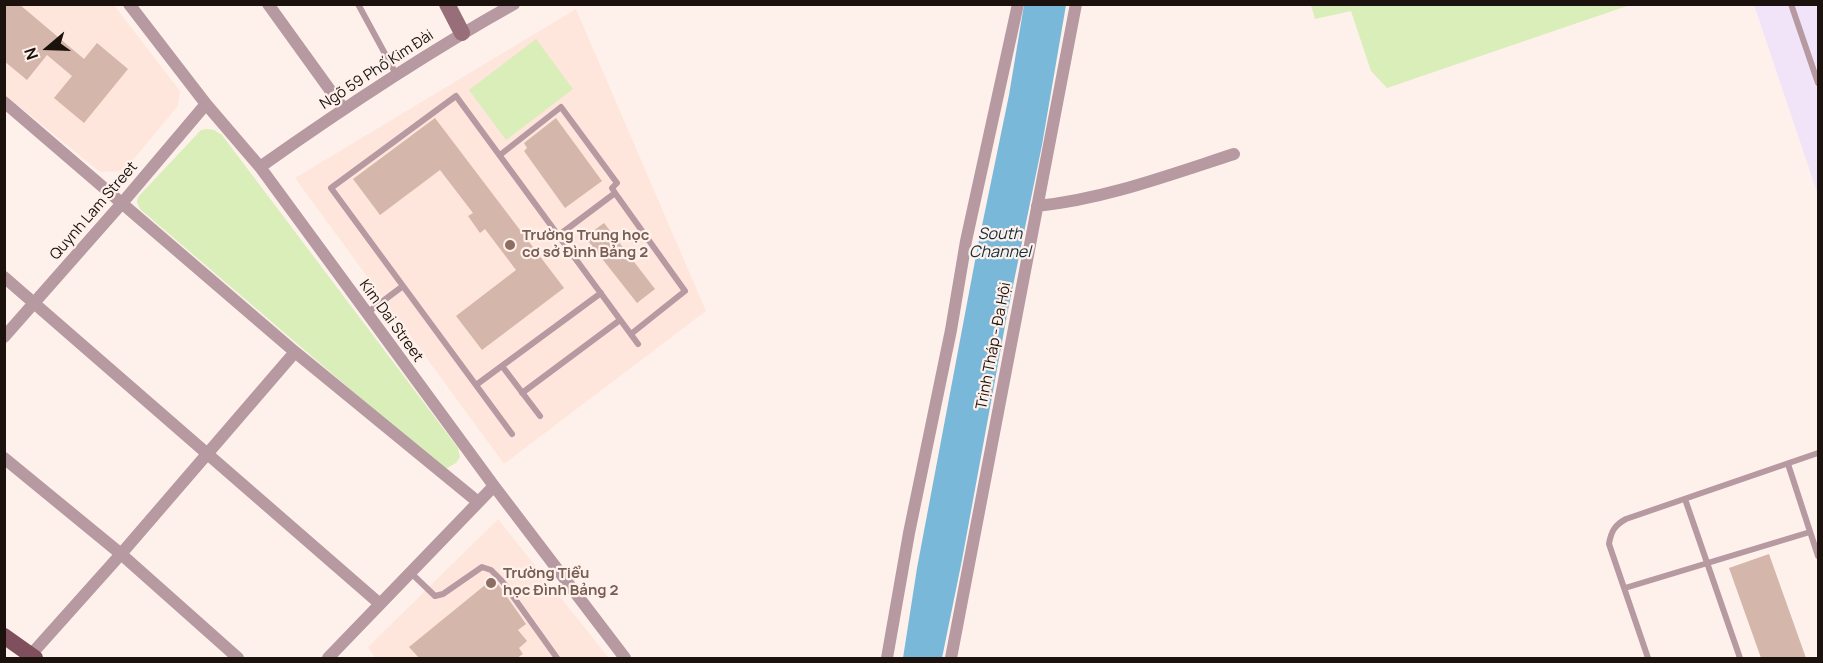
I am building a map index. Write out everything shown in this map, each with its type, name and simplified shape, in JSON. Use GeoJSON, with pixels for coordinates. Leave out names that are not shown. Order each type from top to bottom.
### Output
{"type":"FeatureCollection","features":[{"type":"Feature","properties":{"kind":"main road"},"geometry":{"type":"LineString","coordinates":[[447,4],[462,33]]}},
{"type":"Feature","properties":{"kind":"main road"},"geometry":{"type":"LineString","coordinates":[[4,636],[31,657]]}},
{"type":"Feature","properties":{"kind":"street"},"geometry":{"type":"LineString","coordinates":[[268,4],[343,108]]}},
{"type":"Feature","properties":{"kind":"street","name":"Ngõ 59 Phố Kim Đài"},"geometry":{"type":"LineString","coordinates":[[260,167],[343,108],[462,33],[514,4]]}},
{"type":"Feature","properties":{"kind":"street"},"geometry":{"type":"LineString","coordinates":[[887,658],[909,533],[951,330],[966,241],[1018,4]]}},
{"type":"Feature","properties":{"kind":"street","name":"Trịnh Tháp - Đa Hội"},"geometry":{"type":"LineString","coordinates":[[951,658],[1076,4]]}},
{"type":"Feature","properties":{"kind":"street","name":"Kim Dai Street"},"geometry":{"type":"LineString","coordinates":[[133,6],[206,104],[260,167],[494,486],[625,658]]}},
{"type":"Feature","properties":{"kind":"street"},"geometry":{"type":"LineString","coordinates":[[4,102],[296,352],[478,502]]}},
{"type":"Feature","properties":{"kind":"street","name":"Quynh Lam Street"},"geometry":{"type":"LineString","coordinates":[[4,337],[206,104]]}},
{"type":"Feature","properties":{"kind":"street"},"geometry":{"type":"LineString","coordinates":[[1037,206],[1069,203],[1109,193],[1234,154]]}},
{"type":"Feature","properties":{"kind":"street"},"geometry":{"type":"LineString","coordinates":[[4,277],[380,604]]}},
{"type":"Feature","properties":{"kind":"street"},"geometry":{"type":"LineString","coordinates":[[31,657],[296,352]]}},
{"type":"Feature","properties":{"kind":"street"},"geometry":{"type":"LineString","coordinates":[[4,458],[121,554],[238,658]]}},
{"type":"Feature","properties":{"kind":"street"},"geometry":{"type":"LineString","coordinates":[[328,658],[494,486]]}},
{"type":"Feature","properties":{"kind":"lane"},"geometry":{"type":"LineString","coordinates":[[358,4],[396,75]]}},
{"type":"Feature","properties":{"kind":"lane"},"geometry":{"type":"LineString","coordinates":[[1791,4],[1818,83]]}},
{"type":"Feature","properties":{"kind":"lane"},"geometry":{"type":"LineString","coordinates":[[512,434],[331,188],[456,96],[638,344]]}},
{"type":"Feature","properties":{"kind":"lane"},"geometry":{"type":"LineString","coordinates":[[500,155],[561,107],[617,183],[612,188],[615,193],[685,291],[631,334]]}},
{"type":"Feature","properties":{"kind":"lane"},"geometry":{"type":"LineString","coordinates":[[559,235],[615,193]]}},
{"type":"Feature","properties":{"kind":"lane"},"geometry":{"type":"LineString","coordinates":[[367,313],[404,286]]}},
{"type":"Feature","properties":{"kind":"lane"},"geometry":{"type":"LineString","coordinates":[[476,385],[601,292]]}},
{"type":"Feature","properties":{"kind":"lane"},"geometry":{"type":"LineString","coordinates":[[522,393],[620,320]]}},
{"type":"Feature","properties":{"kind":"lane"},"geometry":{"type":"LineString","coordinates":[[502,366],[540,416]]}},
{"type":"Feature","properties":{"kind":"lane"},"geometry":{"type":"LineString","coordinates":[[1648,658],[1609,544],[1610,533],[1617,524],[1818,453]]}},
{"type":"Feature","properties":{"kind":"lane"},"geometry":{"type":"LineString","coordinates":[[1788,464],[1818,556]]}},
{"type":"Feature","properties":{"kind":"lane"},"geometry":{"type":"LineString","coordinates":[[1685,499],[1740,658]]}},
{"type":"Feature","properties":{"kind":"lane"},"geometry":{"type":"LineString","coordinates":[[1625,588],[1810,532]]}},
{"type":"Feature","properties":{"kind":"lane"},"geometry":{"type":"LineString","coordinates":[[411,573],[435,596],[443,594],[482,567],[491,570],[502,581],[557,658]]}},
{"type":"Feature","properties":{"kind":"shaded area"},"geometry":{"type":"Polygon","coordinates":[[[4,5],[114,5],[180,91],[178,106],[124,171],[100,172],[5,95],[4,5]]]}},
{"type":"Feature","properties":{"kind":"shaded area"},"geometry":{"type":"Polygon","coordinates":[[[1754,5],[1818,5],[1818,195],[1754,5]]]}},
{"type":"Feature","properties":{"kind":"shaded area","name":"Trường Trung học cơ sở Đình Bảng 2"},"geometry":{"type":"Polygon","coordinates":[[[576,9],[706,311],[504,464],[295,178],[576,9]]]}},
{"type":"Feature","properties":{"kind":"shaded area","name":"Trường Tiểu học Đình Bảng 2"},"geometry":{"type":"Polygon","coordinates":[[[498,519],[609,658],[375,658],[368,647],[498,519]]]}},
{"type":"Feature","properties":{"kind":"green space"},"geometry":{"type":"Polygon","coordinates":[[[1311,4],[1630,5],[1387,88],[1371,71],[1351,11],[1315,19],[1311,4]]]}},
{"type":"Feature","properties":{"kind":"green space"},"geometry":{"type":"Polygon","coordinates":[[[536,39],[573,89],[506,140],[469,90],[536,39]]]}},
{"type":"Feature","properties":{"kind":"green space"},"geometry":{"type":"Polygon","coordinates":[[[207,129],[222,135],[458,448],[460,457],[456,463],[447,468],[441,467],[140,209],[137,202],[138,197],[201,130],[207,129]]]}},
{"type":"Feature","properties":{"kind":"water","name":"South Channel"},"geometry":{"type":"Polygon","coordinates":[[[1024,5],[1066,5],[1042,145],[1007,315],[942,658],[903,658],[917,568],[1009,95],[1024,5]]]}},
{"type":"Feature","properties":{"kind":"building"},"geometry":{"type":"Polygon","coordinates":[[[4,4],[19,4],[84,59],[97,43],[128,69],[84,123],[54,98],[72,76],[47,55],[27,80],[4,61],[4,4]]]}},
{"type":"Feature","properties":{"kind":"building"},"geometry":{"type":"Polygon","coordinates":[[[435,118],[564,288],[482,350],[456,316],[516,270],[485,229],[480,233],[468,216],[473,213],[440,170],[380,215],[353,179],[435,118]]]}},
{"type":"Feature","properties":{"kind":"building"},"geometry":{"type":"Polygon","coordinates":[[[556,118],[602,181],[565,208],[524,151],[527,148],[524,143],[556,118]]]}},
{"type":"Feature","properties":{"kind":"building"},"geometry":{"type":"Polygon","coordinates":[[[604,223],[655,289],[637,303],[585,237],[604,223]]]}},
{"type":"Feature","properties":{"kind":"building"},"geometry":{"type":"Polygon","coordinates":[[[1769,554],[1806,658],[1761,658],[1729,568],[1769,554]]]}},
{"type":"Feature","properties":{"kind":"building"},"geometry":{"type":"Polygon","coordinates":[[[490,581],[495,587],[498,584],[526,624],[518,630],[527,641],[519,648],[523,654],[517,658],[419,658],[409,647],[490,581]]]}},
{"type":"Feature","properties":{"kind":"place","name":"Trường Trung học cơ sở Đình Bảng 2"},"geometry":{"type":"Point","coordinates":[510,245]}},
{"type":"Feature","properties":{"kind":"place","name":"Trường Tiểu học Đình Bảng 2"},"geometry":{"type":"Point","coordinates":[491,583]}}]}
